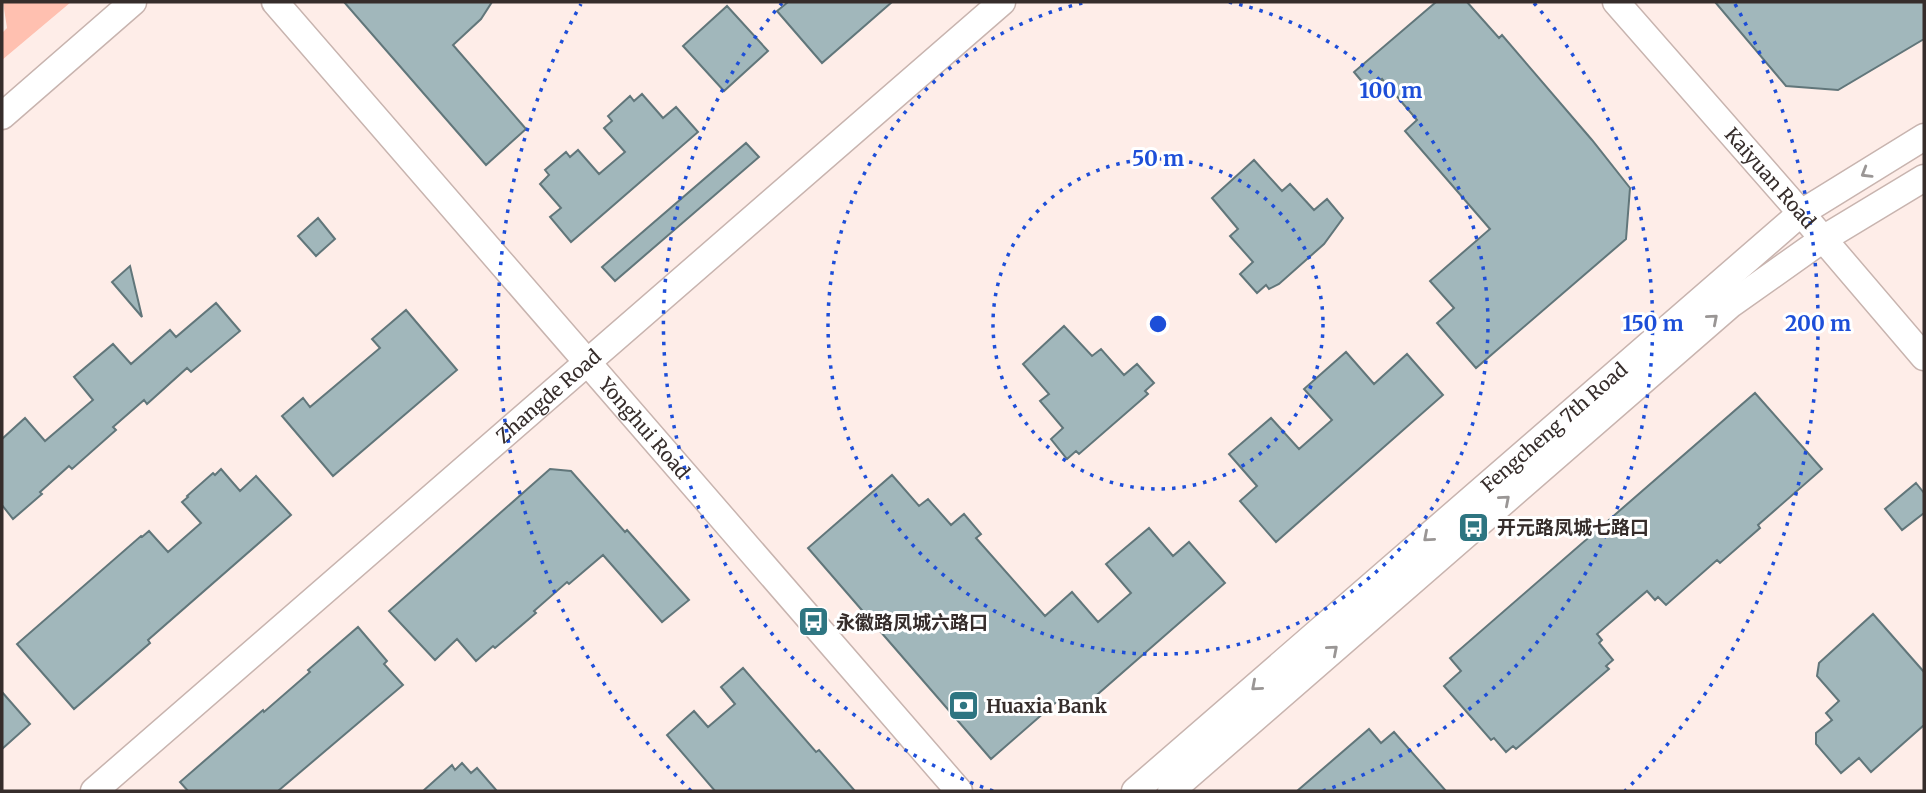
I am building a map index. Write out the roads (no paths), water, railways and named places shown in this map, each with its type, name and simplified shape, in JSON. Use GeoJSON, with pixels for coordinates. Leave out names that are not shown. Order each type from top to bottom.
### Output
{"type":"FeatureCollection","features":[{"type":"Feature","properties":{"kind":"street"},"geometry":{"type":"LineString","coordinates":[[2,116],[133,2]]}},
{"type":"Feature","properties":{"kind":"street","name":"Yonghui Road"},"geometry":{"type":"LineString","coordinates":[[275,2],[959,791]]}},
{"type":"Feature","properties":{"kind":"street","name":"Zhangde Road"},"geometry":{"type":"LineString","coordinates":[[94,791],[1002,2]]}},
{"type":"Feature","properties":{"kind":"street","name":"Kaiyuan Road"},"geometry":{"type":"LineString","coordinates":[[1616,2],[1924,357]]}},
{"type":"Feature","properties":{"kind":"street","name":"Fengcheng 7th Road"},"geometry":{"type":"LineString","coordinates":[[1135,791],[1801,213],[1924,137]]}},
{"type":"Feature","properties":{"kind":"street","name":"Fengcheng 7th Road"},"geometry":{"type":"LineString","coordinates":[[1171,791],[1730,305],[1823,239],[1924,177]]}},
{"type":"Feature","properties":{"kind":"place","name":"开元路凤城七路口"},"geometry":{"type":"Point","coordinates":[1474,527]}},
{"type":"Feature","properties":{"kind":"place","name":"永徽路凤城六路口"},"geometry":{"type":"Point","coordinates":[813,622]}},
{"type":"Feature","properties":{"kind":"place","name":"Huaxia Bank"},"geometry":{"type":"Point","coordinates":[963,706]}}]}
